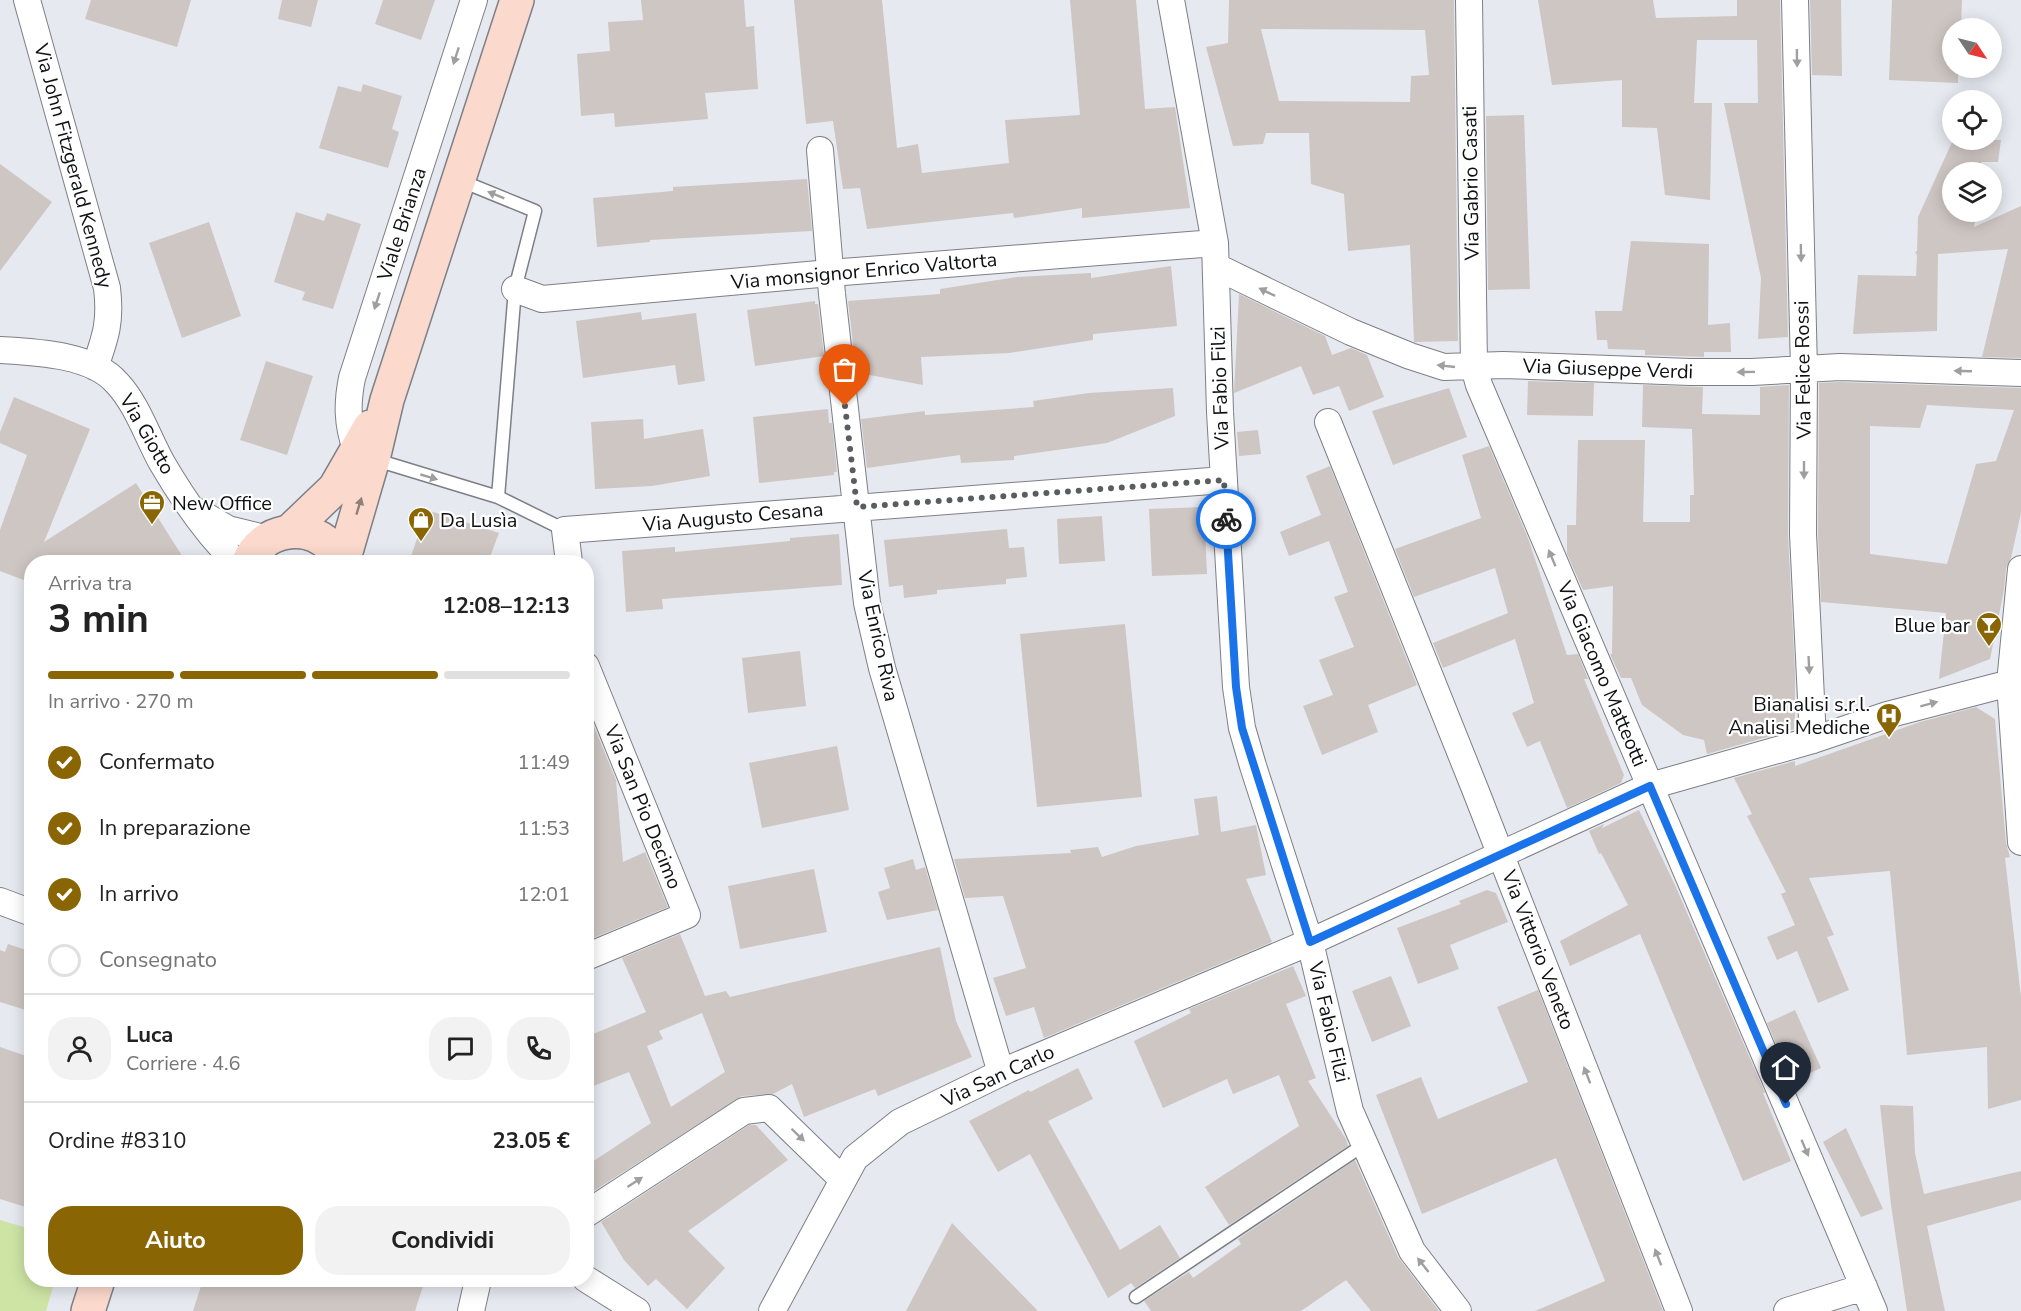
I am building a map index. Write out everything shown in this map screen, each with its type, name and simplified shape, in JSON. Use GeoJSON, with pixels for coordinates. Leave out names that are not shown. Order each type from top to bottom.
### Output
{"type":"FeatureCollection","features":[{"type":"Feature","properties":{"kind":"main road","name":"Viale Brianza"},"geometry":{"type":"LineString","coordinates":[[343,555],[365,454],[387,400],[517,0]]}},
{"type":"Feature","properties":{"kind":"main road","name":"Viale Brianza"},"geometry":{"type":"LineString","coordinates":[[269,544],[335,488],[365,454]]}},
{"type":"Feature","properties":{"kind":"main road","name":"Viale Brianza"},"geometry":{"type":"LineString","coordinates":[[269,544],[312,534],[330,547],[336,555]]}},
{"type":"Feature","properties":{"kind":"main road"},"geometry":{"type":"LineString","coordinates":[[87,1311],[96,1287]]}},
{"type":"Feature","properties":{"kind":"street","name":"Via John Fitzgerald Kennedy"},"geometry":{"type":"LineString","coordinates":[[27,0],[107,288],[110,310],[108,330],[95,367]]}},
{"type":"Feature","properties":{"kind":"street","name":"Viale Brianza"},"geometry":{"type":"LineString","coordinates":[[365,454],[350,433],[347,405],[352,378],[474,0]]}},
{"type":"Feature","properties":{"kind":"street","name":"Via Fabio Filzi"},"geometry":{"type":"LineString","coordinates":[[1171,0],[1216,255],[1220,412],[1236,687],[1242,728],[1310,942],[1350,1111],[1412,1251],[1458,1311]]}},
{"type":"Feature","properties":{"kind":"street","name":"Via Gabrio Casati"},"geometry":{"type":"LineString","coordinates":[[1469,0],[1474,367]]}},
{"type":"Feature","properties":{"kind":"street","name":"Via Felice Rossi"},"geometry":{"type":"LineString","coordinates":[[1795,0],[1804,370],[1803,534],[1813,740]]}},
{"type":"Feature","properties":{"kind":"street","name":"Via Enrico Riva"},"geometry":{"type":"LineString","coordinates":[[820,150],[830,273],[867,603],[882,668],[1000,1073]]}},
{"type":"Feature","properties":{"kind":"street","name":"Via monsignor Enrico Valtorta"},"geometry":{"type":"LineString","coordinates":[[514,289],[542,299],[830,273],[1216,255]]}},
{"type":"Feature","properties":{"kind":"street","name":"Via Giuseppe Verdi"},"geometry":{"type":"LineString","coordinates":[[1216,255],[1351,332],[1443,367],[1503,365],[1690,372],[1840,367],[2021,373]]}},
{"type":"Feature","properties":{"kind":"street","name":"Via Giotto"},"geometry":{"type":"LineString","coordinates":[[0,350],[63,356],[95,367],[117,382],[185,500],[213,539],[229,555]]}},
{"type":"Feature","properties":{"kind":"street","name":"Via Giacomo Matteotti"},"geometry":{"type":"LineString","coordinates":[[1474,367],[1483,396],[1874,1311]]}},
{"type":"Feature","properties":{"kind":"street","name":"Via Vittorio Veneto"},"geometry":{"type":"LineString","coordinates":[[1328,422],[1679,1311]]}},
{"type":"Feature","properties":{"kind":"street","name":"Via Augusto Cesana"},"geometry":{"type":"LineString","coordinates":[[565,530],[1224,480]]}},
{"type":"Feature","properties":{"kind":"street","name":"Via Giotto"},"geometry":{"type":"LineString","coordinates":[[185,500],[205,517],[228,529],[269,544]]}},
{"type":"Feature","properties":{"kind":"street"},"geometry":{"type":"LineString","coordinates":[[565,530],[568,555]]}},
{"type":"Feature","properties":{"kind":"street"},"geometry":{"type":"LineString","coordinates":[[2021,569],[2010,683],[2021,842]]}},
{"type":"Feature","properties":{"kind":"street","name":"Via San Carlo"},"geometry":{"type":"LineString","coordinates":[[772,1311],[855,1158],[900,1122],[1000,1073],[1310,942],[1650,786],[1813,740],[1887,715],[2010,683]]}},
{"type":"Feature","properties":{"kind":"street","name":"Via San Pio Decimo"},"geometry":{"type":"LineString","coordinates":[[594,686],[687,915],[594,954]]}},
{"type":"Feature","properties":{"kind":"street"},"geometry":{"type":"LineString","coordinates":[[0,901],[24,910]]}},
{"type":"Feature","properties":{"kind":"street"},"geometry":{"type":"LineString","coordinates":[[594,1209],[744,1111],[770,1108],[842,1179]]}},
{"type":"Feature","properties":{"kind":"street"},"geometry":{"type":"LineString","coordinates":[[594,1284],[637,1311]]}},
{"type":"Feature","properties":{"kind":"street"},"geometry":{"type":"LineString","coordinates":[[471,1311],[476,1287]]}},
{"type":"Feature","properties":{"kind":"street"},"geometry":{"type":"LineString","coordinates":[[1787,1311],[1864,1287]]}},
{"type":"Feature","properties":{"kind":"lane"},"geometry":{"type":"LineString","coordinates":[[458,180],[535,211],[514,289],[498,497]]}},
{"type":"Feature","properties":{"kind":"lane"},"geometry":{"type":"LineString","coordinates":[[365,454],[498,497],[565,530]]}},
{"type":"Feature","properties":{"kind":"lane"},"geometry":{"type":"LineString","coordinates":[[1136,1297],[1365,1144]]}},
{"type":"Feature","properties":{"kind":"green space"},"geometry":{"type":"Polygon","coordinates":[[[0,1220],[24,1227],[24,1287],[53,1287],[46,1311],[0,1311],[0,1220]]]}},
{"type":"Feature","properties":{"kind":"building"},"geometry":{"type":"Polygon","coordinates":[[[91,0],[191,0],[177,47],[85,19],[91,0]]]}},
{"type":"Feature","properties":{"kind":"building"},"geometry":{"type":"Polygon","coordinates":[[[282,0],[318,0],[311,27],[278,19],[282,0]]]}},
{"type":"Feature","properties":{"kind":"building"},"geometry":{"type":"Polygon","coordinates":[[[383,0],[435,0],[421,40],[375,24],[383,0]]]}},
{"type":"Feature","properties":{"kind":"building"},"geometry":{"type":"Polygon","coordinates":[[[641,0],[744,0],[746,27],[754,26],[758,89],[705,93],[708,119],[615,127],[614,113],[581,116],[577,54],[610,51],[608,22],[643,20],[641,0]]]}},
{"type":"Feature","properties":{"kind":"building"},"geometry":{"type":"Polygon","coordinates":[[[794,0],[882,0],[897,148],[918,144],[922,173],[1009,163],[1005,120],[1080,115],[1070,0],[1136,0],[1145,109],[1175,107],[1190,208],[1082,218],[1082,208],[1014,218],[1013,213],[867,229],[860,188],[843,189],[833,121],[806,124],[794,0]]]}},
{"type":"Feature","properties":{"kind":"building"},"geometry":{"type":"Polygon","coordinates":[[[1229,0],[1454,0],[1458,341],[1414,342],[1410,245],[1348,251],[1344,194],[1311,184],[1309,133],[1266,133],[1263,144],[1233,146],[1206,47],[1228,43],[1229,0]],[[1261,29],[1279,101],[1410,102],[1411,76],[1429,75],[1425,30],[1261,29]]]}},
{"type":"Feature","properties":{"kind":"building"},"geometry":{"type":"Polygon","coordinates":[[[1538,0],[1653,0],[1656,18],[1737,16],[1737,0],[1780,0],[1788,337],[1758,339],[1761,278],[1724,103],[1758,103],[1757,40],[1697,40],[1694,103],[1712,103],[1710,200],[1665,195],[1657,128],[1622,127],[1622,80],[1552,85],[1538,0]]]}},
{"type":"Feature","properties":{"kind":"building"},"geometry":{"type":"Polygon","coordinates":[[[1810,0],[1841,0],[1842,76],[1812,75],[1810,0]]]}},
{"type":"Feature","properties":{"kind":"building"},"geometry":{"type":"Polygon","coordinates":[[[1892,0],[1962,0],[1961,18],[1942,18],[1942,78],[1958,78],[1958,83],[1889,80],[1892,0]]]}},
{"type":"Feature","properties":{"kind":"building"},"geometry":{"type":"Polygon","coordinates":[[[363,84],[402,96],[392,129],[399,132],[388,168],[319,148],[338,86],[361,92],[363,84]]]}},
{"type":"Feature","properties":{"kind":"building"},"geometry":{"type":"Polygon","coordinates":[[[1524,115],[1530,289],[1488,290],[1486,116],[1524,115]]]}},
{"type":"Feature","properties":{"kind":"building"},"geometry":{"type":"Polygon","coordinates":[[[1948,150],[2000,150],[1998,162],[1943,162],[1948,150]]]}},
{"type":"Feature","properties":{"kind":"building"},"geometry":{"type":"Polygon","coordinates":[[[0,164],[52,202],[0,271],[0,164]]]}},
{"type":"Feature","properties":{"kind":"building"},"geometry":{"type":"Polygon","coordinates":[[[1942,164],[1942,222],[1975,222],[1974,227],[1985,222],[2002,222],[2002,214],[2021,206],[2021,358],[1982,357],[2008,249],[1938,254],[1937,331],[1853,334],[1858,275],[1916,276],[1917,255],[1915,252],[1917,251],[1918,217],[1942,164]]]}},
{"type":"Feature","properties":{"kind":"building"},"geometry":{"type":"Polygon","coordinates":[[[807,179],[812,231],[650,240],[650,242],[597,247],[593,198],[673,191],[673,187],[807,179]]]}},
{"type":"Feature","properties":{"kind":"building"},"geometry":{"type":"Polygon","coordinates":[[[296,212],[324,221],[327,213],[361,224],[333,309],[302,300],[305,292],[274,282],[296,212]]]}},
{"type":"Feature","properties":{"kind":"building"},"geometry":{"type":"Polygon","coordinates":[[[209,222],[241,316],[182,338],[149,243],[209,222]]]}},
{"type":"Feature","properties":{"kind":"building"},"geometry":{"type":"Polygon","coordinates":[[[1631,241],[1709,244],[1708,325],[1730,323],[1731,352],[1704,352],[1704,357],[1645,355],[1645,350],[1608,349],[1607,340],[1597,340],[1595,311],[1622,311],[1631,241]]]}},
{"type":"Feature","properties":{"kind":"building"},"geometry":{"type":"Polygon","coordinates":[[[1171,266],[1177,326],[1093,334],[1093,340],[1009,353],[921,357],[923,385],[864,374],[862,351],[854,352],[848,301],[940,294],[940,289],[1017,277],[1091,273],[1091,278],[1171,266]]]}},
{"type":"Feature","properties":{"kind":"building"},"geometry":{"type":"Polygon","coordinates":[[[1239,294],[1325,336],[1332,355],[1351,348],[1367,355],[1384,397],[1349,411],[1339,386],[1313,395],[1301,366],[1234,393],[1239,294]]]}},
{"type":"Feature","properties":{"kind":"building"},"geometry":{"type":"Polygon","coordinates":[[[815,301],[815,304],[818,304],[824,356],[755,366],[747,310],[815,301]]]}},
{"type":"Feature","properties":{"kind":"building"},"geometry":{"type":"Polygon","coordinates":[[[641,312],[642,320],[696,313],[705,381],[678,385],[675,365],[583,378],[576,321],[641,312]]]}},
{"type":"Feature","properties":{"kind":"building"},"geometry":{"type":"Polygon","coordinates":[[[266,361],[313,376],[287,455],[240,440],[266,361]]]}},
{"type":"Feature","properties":{"kind":"building"},"geometry":{"type":"Polygon","coordinates":[[[1528,381],[1594,383],[1593,416],[1527,415],[1528,381]]]}},
{"type":"Feature","properties":{"kind":"building"},"geometry":{"type":"Polygon","coordinates":[[[1819,383],[2021,388],[2021,513],[2011,558],[2006,568],[2004,590],[1990,659],[1939,679],[1946,613],[1821,602],[1818,534],[1819,383]],[[1927,405],[1920,428],[1870,426],[1870,554],[1947,564],[1976,464],[1996,461],[2014,410],[1927,405]]]}},
{"type":"Feature","properties":{"kind":"building"},"geometry":{"type":"Polygon","coordinates":[[[1643,385],[1703,387],[1702,414],[1760,415],[1760,387],[1789,385],[1788,534],[1795,672],[1795,729],[1707,754],[1704,740],[1683,735],[1642,705],[1631,678],[1621,678],[1610,654],[1612,654],[1613,586],[1583,590],[1567,554],[1567,525],[1576,525],[1578,440],[1645,440],[1643,522],[1690,522],[1690,495],[1694,495],[1692,429],[1642,427],[1643,385]]]}},
{"type":"Feature","properties":{"kind":"building"},"geometry":{"type":"Polygon","coordinates":[[[1173,388],[1175,416],[1107,443],[1014,456],[1014,460],[961,463],[960,455],[867,468],[861,419],[925,411],[925,415],[1034,407],[1033,401],[1089,393],[1173,388]]]}},
{"type":"Feature","properties":{"kind":"building"},"geometry":{"type":"Polygon","coordinates":[[[1449,388],[1467,437],[1393,465],[1372,411],[1449,388]]]}},
{"type":"Feature","properties":{"kind":"building"},"geometry":{"type":"Polygon","coordinates":[[[14,397],[90,429],[44,542],[136,483],[182,555],[24,555],[24,580],[0,571],[0,530],[27,455],[0,443],[0,432],[14,397]]]}},
{"type":"Feature","properties":{"kind":"building"},"geometry":{"type":"Polygon","coordinates":[[[828,409],[829,423],[832,423],[837,472],[834,472],[834,475],[759,483],[753,417],[828,409]]]}},
{"type":"Feature","properties":{"kind":"building"},"geometry":{"type":"Polygon","coordinates":[[[643,419],[644,439],[703,429],[710,476],[652,486],[595,489],[591,422],[643,419]]]}},
{"type":"Feature","properties":{"kind":"building"},"geometry":{"type":"Polygon","coordinates":[[[1258,430],[1261,454],[1239,456],[1237,432],[1258,430]]]}},
{"type":"Feature","properties":{"kind":"building"},"geometry":{"type":"Polygon","coordinates":[[[1489,446],[1528,538],[1567,655],[1578,654],[1588,679],[1584,679],[1624,775],[1621,783],[1567,808],[1540,741],[1527,747],[1512,713],[1534,703],[1515,639],[1443,668],[1433,643],[1508,613],[1495,568],[1414,597],[1395,549],[1481,518],[1462,455],[1489,446]]]}},
{"type":"Feature","properties":{"kind":"building"},"geometry":{"type":"Polygon","coordinates":[[[1330,466],[1417,685],[1368,705],[1378,732],[1322,755],[1303,706],[1333,695],[1319,660],[1354,647],[1334,597],[1348,592],[1329,541],[1289,556],[1280,532],[1321,515],[1306,476],[1330,466]]]}},
{"type":"Feature","properties":{"kind":"building"},"geometry":{"type":"Polygon","coordinates":[[[1204,507],[1207,574],[1152,576],[1149,509],[1204,507]]]}},
{"type":"Feature","properties":{"kind":"building"},"geometry":{"type":"Polygon","coordinates":[[[427,510],[499,533],[491,555],[411,555],[427,510]]]}},
{"type":"Feature","properties":{"kind":"building"},"geometry":{"type":"Polygon","coordinates":[[[1102,516],[1105,561],[1059,564],[1057,519],[1102,516]]]}},
{"type":"Feature","properties":{"kind":"building"},"geometry":{"type":"Polygon","coordinates":[[[1007,529],[1009,548],[1024,547],[1027,577],[1006,579],[1006,584],[937,590],[937,594],[904,598],[903,585],[889,587],[884,540],[1007,529]]]}},
{"type":"Feature","properties":{"kind":"building"},"geometry":{"type":"Polygon","coordinates":[[[839,534],[842,585],[662,599],[663,609],[626,612],[622,551],[675,547],[675,552],[839,534]]]}},
{"type":"Feature","properties":{"kind":"building"},"geometry":{"type":"Polygon","coordinates":[[[1125,624],[1142,797],[1037,807],[1020,634],[1125,624]]]}},
{"type":"Feature","properties":{"kind":"building"},"geometry":{"type":"Polygon","coordinates":[[[800,651],[806,706],[748,713],[742,658],[800,651]]]}},
{"type":"Feature","properties":{"kind":"building"},"geometry":{"type":"Polygon","coordinates":[[[1976,707],[1995,719],[2006,843],[2010,857],[2005,858],[2021,997],[2021,1100],[1988,1109],[1987,1047],[1907,1055],[1890,871],[1809,878],[1834,935],[1827,937],[1849,990],[1818,1003],[1797,951],[1777,960],[1767,937],[1795,925],[1781,894],[1786,892],[1747,816],[1752,814],[1734,778],[1795,761],[1795,766],[1920,722],[1976,707]]]}},
{"type":"Feature","properties":{"kind":"building"},"geometry":{"type":"Polygon","coordinates":[[[594,726],[616,780],[623,862],[645,852],[668,907],[594,938],[594,726]]]}},
{"type":"Feature","properties":{"kind":"building"},"geometry":{"type":"Polygon","coordinates":[[[837,746],[849,810],[762,828],[749,763],[837,746]]]}},
{"type":"Feature","properties":{"kind":"building"},"geometry":{"type":"Polygon","coordinates":[[[1217,796],[1221,832],[1256,825],[1266,875],[1246,879],[1272,942],[1044,1038],[1034,1007],[1006,1016],[993,978],[1026,968],[1003,896],[965,898],[954,859],[1071,853],[1070,850],[1098,847],[1102,857],[1136,846],[1199,835],[1194,799],[1217,796]]]}},
{"type":"Feature","properties":{"kind":"building"},"geometry":{"type":"Polygon","coordinates":[[[1639,810],[1675,885],[1765,1093],[1763,1093],[1791,1161],[1743,1181],[1640,934],[1570,966],[1560,941],[1628,905],[1601,853],[1599,854],[1589,831],[1604,824],[1602,828],[1639,810]]]}},
{"type":"Feature","properties":{"kind":"building"},"geometry":{"type":"Polygon","coordinates":[[[913,859],[916,870],[925,867],[938,910],[887,920],[878,892],[890,888],[884,868],[913,859]]]}},
{"type":"Feature","properties":{"kind":"building"},"geometry":{"type":"Polygon","coordinates":[[[814,869],[827,932],[740,949],[728,886],[814,869]]]}},
{"type":"Feature","properties":{"kind":"building"},"geometry":{"type":"Polygon","coordinates":[[[1487,890],[1496,893],[1508,922],[1450,945],[1459,969],[1418,984],[1397,928],[1461,904],[1459,901],[1487,890]]]}},
{"type":"Feature","properties":{"kind":"building"},"geometry":{"type":"Polygon","coordinates":[[[680,934],[705,996],[726,991],[730,997],[940,947],[956,1021],[972,1057],[878,1096],[875,1089],[804,1117],[792,1084],[773,1094],[742,1096],[594,1191],[594,1161],[651,1123],[629,1072],[594,1086],[594,1034],[646,1012],[622,958],[680,934]],[[702,1013],[659,1031],[663,1039],[647,1046],[671,1107],[725,1072],[702,1013]]]}},
{"type":"Feature","properties":{"kind":"building"},"geometry":{"type":"Polygon","coordinates":[[[8,944],[24,949],[24,1010],[0,1002],[0,950],[5,952],[8,944]]]}},
{"type":"Feature","properties":{"kind":"building"},"geometry":{"type":"Polygon","coordinates":[[[1293,966],[1306,996],[1286,1004],[1316,1078],[1308,1081],[1346,1139],[1348,1146],[1229,1225],[1205,1187],[1299,1126],[1279,1075],[1233,1094],[1227,1079],[1163,1108],[1134,1041],[1191,1013],[1189,1009],[1293,966]]]}},
{"type":"Feature","properties":{"kind":"building"},"geometry":{"type":"Polygon","coordinates":[[[1391,976],[1411,1026],[1372,1042],[1352,991],[1391,976]]]}},
{"type":"Feature","properties":{"kind":"building"},"geometry":{"type":"Polygon","coordinates":[[[1538,990],[1663,1311],[1535,1311],[1605,1281],[1556,1158],[1422,1214],[1376,1095],[1421,1077],[1438,1119],[1528,1082],[1497,1007],[1538,990]]]}},
{"type":"Feature","properties":{"kind":"building"},"geometry":{"type":"Polygon","coordinates":[[[1795,1010],[1821,1068],[1792,1081],[1767,1023],[1795,1010]]]}},
{"type":"Feature","properties":{"kind":"building"},"geometry":{"type":"Polygon","coordinates":[[[0,1047],[24,1055],[24,1206],[0,1199],[0,1047]]]}},
{"type":"Feature","properties":{"kind":"building"},"geometry":{"type":"Polygon","coordinates":[[[1078,1068],[1093,1099],[1048,1121],[1120,1250],[1160,1225],[1180,1258],[1135,1288],[1131,1283],[1108,1298],[1030,1154],[998,1172],[969,1121],[1078,1068]]]}},
{"type":"Feature","properties":{"kind":"building"},"geometry":{"type":"Polygon","coordinates":[[[1880,1105],[1913,1106],[1915,1153],[1924,1194],[2021,1171],[2021,1200],[1927,1226],[1945,1311],[1907,1311],[1891,1205],[1880,1105]]]}},
{"type":"Feature","properties":{"kind":"building"},"geometry":{"type":"Polygon","coordinates":[[[749,1125],[756,1125],[788,1160],[688,1231],[725,1268],[687,1309],[656,1279],[648,1286],[624,1260],[601,1222],[749,1125]]]}},
{"type":"Feature","properties":{"kind":"building"},"geometry":{"type":"Polygon","coordinates":[[[1846,1128],[1883,1209],[1861,1217],[1823,1142],[1846,1128]]]}},
{"type":"Feature","properties":{"kind":"building"},"geometry":{"type":"Polygon","coordinates":[[[1355,1160],[1398,1257],[1439,1311],[1371,1311],[1346,1280],[1301,1311],[1151,1311],[1144,1301],[1189,1272],[1193,1278],[1241,1244],[1238,1239],[1355,1160]]]}},
{"type":"Feature","properties":{"kind":"building"},"geometry":{"type":"Polygon","coordinates":[[[952,1223],[1038,1311],[906,1311],[952,1223]]]}},
{"type":"Feature","properties":{"kind":"building"},"geometry":{"type":"Polygon","coordinates":[[[201,1287],[423,1287],[415,1311],[193,1311],[201,1287]]]}},
{"type":"Feature","properties":{"kind":"way so far"},"geometry":{"type":"LineString","coordinates":[[845,406],[857,507],[1224,480],[1226,519]]}},
{"type":"Feature","properties":{"kind":"place","name":"New Office"},"geometry":{"type":"Point","coordinates":[152,526]}},
{"type":"Feature","properties":{"kind":"place","name":"Da Lusìa"},"geometry":{"type":"Point","coordinates":[421,543]}},
{"type":"Feature","properties":{"kind":"place","name":"Blue bar"},"geometry":{"type":"Point","coordinates":[1989,648]}},
{"type":"Feature","properties":{"kind":"place","name":"Bianalisi s.r.l. Analisi Mediche"},"geometry":{"type":"Point","coordinates":[1889,739]}},
{"type":"Feature","properties":{"kind":"route"},"geometry":{"type":"LineString","coordinates":[[1226,519],[1236,687],[1242,728],[1310,942],[1650,786],[1786,1104]]}}]}
